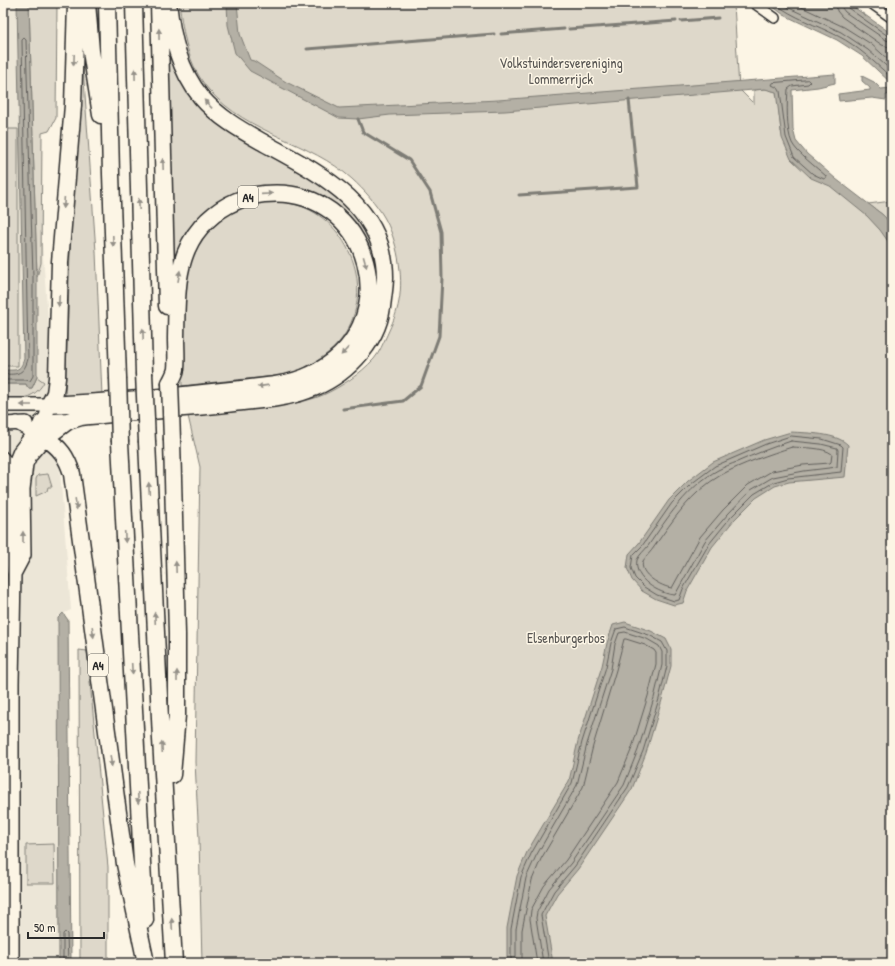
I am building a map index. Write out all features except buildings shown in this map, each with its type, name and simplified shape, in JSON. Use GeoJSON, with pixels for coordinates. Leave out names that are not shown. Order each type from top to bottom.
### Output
{"type":"FeatureCollection","features":[{"type":"Feature","properties":{"kind":"highway"},"geometry":{"type":"LineString","coordinates":[[49,405],[55,393],[57,378],[60,262],[73,105],[76,3]]}},
{"type":"Feature","properties":{"kind":"highway","name":"A4"},"geometry":{"type":"LineString","coordinates":[[87,3],[91,51],[111,174]]}},
{"type":"Feature","properties":{"kind":"highway","name":"A4"},"geometry":{"type":"LineString","coordinates":[[107,3],[120,442],[146,963]]}},
{"type":"Feature","properties":{"kind":"highway","name":"A4"},"geometry":{"type":"LineString","coordinates":[[134,3],[144,373],[174,963]]}},
{"type":"Feature","properties":{"kind":"highway","name":"A4"},"geometry":{"type":"LineString","coordinates":[[159,3],[172,375],[172,440],[177,634],[177,715],[166,828]]}},
{"type":"Feature","properties":{"kind":"highway"},"geometry":{"type":"LineString","coordinates":[[40,431],[84,417],[224,404],[294,395],[322,384],[346,368],[359,355],[376,328],[382,311],[385,277],[384,266],[378,241],[371,225],[346,193],[331,182],[238,129],[213,110],[190,81],[176,51],[171,30],[168,3]]}},
{"type":"Feature","properties":{"kind":"highway","name":"A4"},"geometry":{"type":"LineString","coordinates":[[49,405],[191,395],[266,386],[301,379],[327,366],[343,354],[358,334],[365,318],[369,300],[369,280],[365,259],[356,240],[343,222],[325,208],[314,202],[282,193],[257,195],[244,198],[232,203],[210,218],[193,238],[187,249],[180,270],[177,292],[172,375]]}},
{"type":"Feature","properties":{"kind":"highway","name":"A4"},"geometry":{"type":"LineString","coordinates":[[40,431],[63,453],[68,460],[72,474],[125,864],[146,963]]}},
{"type":"Feature","properties":{"kind":"street"},"geometry":{"type":"LineString","coordinates":[[754,3],[775,18]]}},
{"type":"Feature","properties":{"kind":"street"},"geometry":{"type":"LineString","coordinates":[[871,3],[892,18]]}},
{"type":"Feature","properties":{"kind":"street"},"geometry":{"type":"LineString","coordinates":[[3,405],[49,405],[46,417],[26,464],[23,489],[24,555],[14,574]]}},
{"type":"Feature","properties":{"kind":"street"},"geometry":{"type":"LineString","coordinates":[[3,424],[17,423],[40,431]]}},
{"type":"Feature","properties":{"kind":"street"},"geometry":{"type":"LineString","coordinates":[[12,963],[8,855],[7,683],[14,574],[11,555],[13,468],[20,451],[40,431]]}},
{"type":"Feature","properties":{"kind":"street"},"geometry":{"type":"LineString","coordinates":[[3,456],[13,468]]}},
{"type":"Feature","properties":{"kind":"shaded area"},"geometry":{"type":"Polygon","coordinates":[[[3,3],[23,3],[71,610],[58,616],[60,963],[3,963],[3,3]]]}},
{"type":"Feature","properties":{"kind":"green space"},"geometry":{"type":"Polygon","coordinates":[[[29,3],[57,3],[56,118],[49,131],[42,133],[41,263],[37,277],[29,3]]]}},
{"type":"Feature","properties":{"kind":"green space","name":"Elsenburgerbos"},"geometry":{"type":"Polygon","coordinates":[[[179,3],[734,4],[739,89],[754,104],[754,90],[766,89],[777,92],[781,132],[892,240],[892,963],[202,963],[199,839],[195,762],[200,467],[188,416],[298,403],[323,395],[337,388],[369,365],[380,350],[397,310],[401,280],[396,247],[389,226],[370,197],[352,179],[318,155],[242,118],[209,90],[202,81],[191,60],[182,26],[179,3]]]}},
{"type":"Feature","properties":{"kind":"green space"},"geometry":{"type":"Polygon","coordinates":[[[3,9],[5,9],[5,125],[3,125],[3,9]]]}},
{"type":"Feature","properties":{"kind":"green space"},"geometry":{"type":"Polygon","coordinates":[[[80,23],[96,252],[102,396],[65,400],[71,225],[77,137],[80,23]]]}},
{"type":"Feature","properties":{"kind":"green space"},"geometry":{"type":"Polygon","coordinates":[[[171,58],[186,90],[205,114],[238,138],[313,174],[360,213],[382,274],[371,323],[377,294],[372,257],[366,243],[358,230],[296,189],[274,187],[230,197],[173,277],[167,60],[171,58]]]}},
{"type":"Feature","properties":{"kind":"green space"},"geometry":{"type":"Polygon","coordinates":[[[3,129],[18,129],[18,366],[3,366],[3,129]]]}},
{"type":"Feature","properties":{"kind":"green space"},"geometry":{"type":"Polygon","coordinates":[[[256,201],[296,204],[319,216],[335,229],[346,246],[354,264],[357,284],[357,304],[351,323],[340,341],[333,349],[316,362],[296,372],[276,376],[182,386],[180,296],[189,254],[215,219],[256,201]]]}},
{"type":"Feature","properties":{"kind":"green space"},"geometry":{"type":"Polygon","coordinates":[[[892,201],[892,225],[883,215],[868,204],[892,201]]]}},
{"type":"Feature","properties":{"kind":"green space"},"geometry":{"type":"Polygon","coordinates":[[[37,377],[44,382],[39,390],[32,395],[25,398],[16,399],[3,398],[3,384],[26,384],[28,388],[32,388],[37,377]]]}},
{"type":"Feature","properties":{"kind":"green space"},"geometry":{"type":"Polygon","coordinates":[[[48,474],[52,487],[48,487],[47,491],[36,496],[36,479],[38,475],[48,474]]]}},
{"type":"Feature","properties":{"kind":"green space"},"geometry":{"type":"Polygon","coordinates":[[[79,650],[87,651],[108,867],[108,963],[80,963],[79,650]]]}},
{"type":"Feature","properties":{"kind":"green space"},"geometry":{"type":"Polygon","coordinates":[[[54,844],[55,883],[26,883],[26,845],[54,844]]]}},
{"type":"Feature","properties":{"kind":"water"},"geometry":{"type":"Polygon","coordinates":[[[17,3],[29,3],[37,277],[37,377],[32,388],[28,388],[26,384],[3,384],[3,370],[19,368],[24,359],[17,3]]]}},
{"type":"Feature","properties":{"kind":"water"},"geometry":{"type":"Polygon","coordinates":[[[227,3],[237,3],[240,34],[250,60],[254,61],[286,82],[339,108],[498,100],[835,74],[835,83],[818,87],[792,90],[793,129],[796,141],[807,154],[836,179],[883,215],[892,225],[892,247],[880,230],[867,216],[830,186],[811,178],[791,159],[782,138],[776,92],[765,89],[505,111],[390,115],[358,119],[339,118],[250,71],[235,53],[228,25],[227,3]]]}},
{"type":"Feature","properties":{"kind":"water"},"geometry":{"type":"Polygon","coordinates":[[[768,3],[848,3],[892,34],[892,84],[862,56],[837,40],[784,15],[768,3]]]}},
{"type":"Feature","properties":{"kind":"water"},"geometry":{"type":"Polygon","coordinates":[[[862,76],[874,82],[881,89],[891,88],[892,86],[892,94],[886,95],[886,100],[872,98],[839,101],[838,94],[870,90],[870,88],[862,81],[862,76]]]}},
{"type":"Feature","properties":{"kind":"water"},"geometry":{"type":"Polygon","coordinates":[[[791,432],[813,433],[829,436],[837,438],[848,445],[845,477],[789,482],[775,486],[756,498],[734,520],[712,547],[687,591],[683,603],[674,605],[656,599],[642,591],[632,580],[627,568],[629,554],[639,543],[669,500],[688,481],[713,462],[764,440],[791,432]]]}},
{"type":"Feature","properties":{"kind":"water"},"geometry":{"type":"Polygon","coordinates":[[[63,613],[68,620],[71,963],[59,963],[58,618],[63,613]]]}},
{"type":"Feature","properties":{"kind":"water"},"geometry":{"type":"Polygon","coordinates":[[[625,622],[651,631],[666,639],[671,649],[671,666],[646,753],[632,789],[578,869],[557,894],[545,916],[553,963],[507,963],[507,928],[517,876],[527,852],[569,781],[578,741],[602,666],[613,625],[625,622]]]}},
{"type":"Feature","properties":{"kind":"water"},"geometry":{"type":"Polygon","coordinates":[[[892,838],[892,909],[888,878],[892,838]]]}},
{"type":"Feature","properties":{"kind":"waterway"},"geometry":{"type":"LineString","coordinates":[[681,21],[718,18]]}},
{"type":"Feature","properties":{"kind":"waterway"},"geometry":{"type":"LineString","coordinates":[[569,29],[676,21]]}},
{"type":"Feature","properties":{"kind":"waterway"},"geometry":{"type":"LineString","coordinates":[[501,34],[564,29]]}},
{"type":"Feature","properties":{"kind":"waterway"},"geometry":{"type":"LineString","coordinates":[[307,49],[494,34]]}},
{"type":"Feature","properties":{"kind":"waterway"},"geometry":{"type":"LineString","coordinates":[[519,195],[638,187],[629,100]]}},
{"type":"Feature","properties":{"kind":"waterway"},"geometry":{"type":"LineString","coordinates":[[343,409],[403,401],[421,386],[439,336],[442,278],[441,232],[430,192],[409,160],[363,132],[358,119]]}},
{"type":"Feature","properties":{"kind":"park label","name":"Volkstuindersvereniging Lommerrijck"},"geometry":{"type":"Point","coordinates":[561,70]}}]}
